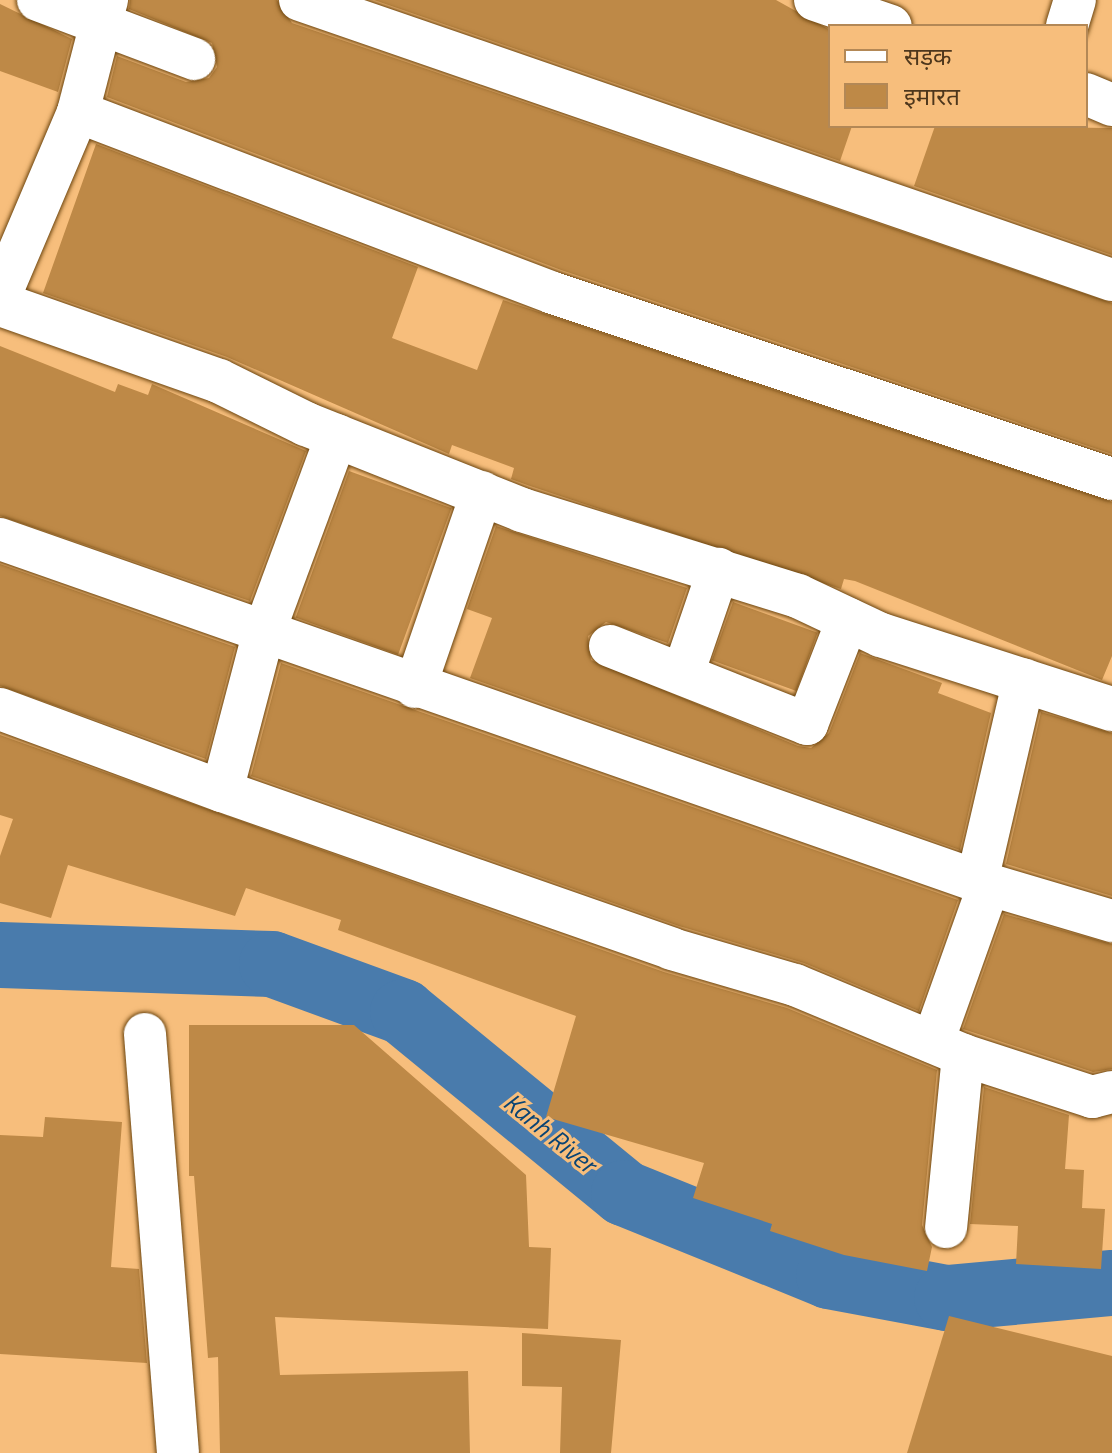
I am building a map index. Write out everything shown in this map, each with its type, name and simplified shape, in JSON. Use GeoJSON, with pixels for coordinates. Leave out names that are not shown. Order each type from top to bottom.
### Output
{"type":"FeatureCollection","features":[{"type":"Feature","properties":{"kind":"street"},"geometry":{"type":"LineString","coordinates":[[38,0],[104,12],[194,59]]}},
{"type":"Feature","properties":{"kind":"street"},"geometry":{"type":"LineString","coordinates":[[300,0],[1112,280]]}},
{"type":"Feature","properties":{"kind":"street"},"geometry":{"type":"LineString","coordinates":[[815,0],[885,24]]}},
{"type":"Feature","properties":{"kind":"street"},"geometry":{"type":"LineString","coordinates":[[1068,24],[1075,0]]}},
{"type":"Feature","properties":{"kind":"street"},"geometry":{"type":"LineString","coordinates":[[0,296],[78,112],[104,12]]}},
{"type":"Feature","properties":{"kind":"street"},"geometry":{"type":"LineString","coordinates":[[1088,95],[1112,105]]}},
{"type":"Feature","properties":{"kind":"street"},"geometry":{"type":"LineString","coordinates":[[78,112],[553,293],[1112,479]]}},
{"type":"Feature","properties":{"kind":"street"},"geometry":{"type":"LineString","coordinates":[[0,304],[219,381],[337,435],[522,510],[719,569],[848,619],[1112,709]]}},
{"type":"Feature","properties":{"kind":"street"},"geometry":{"type":"LineString","coordinates":[[222,791],[263,635],[337,435]]}},
{"type":"Feature","properties":{"kind":"street"},"geometry":{"type":"LineString","coordinates":[[415,687],[482,492]]}},
{"type":"Feature","properties":{"kind":"street"},"geometry":{"type":"LineString","coordinates":[[0,539],[263,635],[983,883],[1112,921]]}},
{"type":"Feature","properties":{"kind":"street"},"geometry":{"type":"LineString","coordinates":[[684,671],[719,569]]}},
{"type":"Feature","properties":{"kind":"street"},"geometry":{"type":"LineString","coordinates":[[610,646],[684,671],[807,724],[848,619]]}},
{"type":"Feature","properties":{"kind":"street"},"geometry":{"type":"LineString","coordinates":[[946,1227],[948,1049],[1024,679]]}},
{"type":"Feature","properties":{"kind":"street"},"geometry":{"type":"LineString","coordinates":[[0,709],[222,791],[672,949],[795,985],[948,1049],[1092,1097],[1112,1092]]}},
{"type":"Feature","properties":{"kind":"street"},"geometry":{"type":"LineString","coordinates":[[145,1034],[178,1453]]}},
{"type":"Feature","properties":{"kind":"building"},"geometry":{"type":"Polygon","coordinates":[[[130,0],[277,0],[292,23],[1112,303],[1112,454],[561,270],[107,97],[117,56],[186,82],[209,78],[217,67],[212,43],[129,9],[130,0]]]}},
{"type":"Feature","properties":{"kind":"building"},"geometry":{"type":"Polygon","coordinates":[[[374,0],[776,0],[828,29],[828,128],[851,128],[840,161],[374,0]]]}},
{"type":"Feature","properties":{"kind":"building"},"geometry":{"type":"Polygon","coordinates":[[[0,4],[72,39],[58,92],[0,71],[0,4]]]}},
{"type":"Feature","properties":{"kind":"building"},"geometry":{"type":"Polygon","coordinates":[[[934,128],[1112,128],[1112,255],[914,186],[934,128]]]}},
{"type":"Feature","properties":{"kind":"building"},"geometry":{"type":"Polygon","coordinates":[[[96,144],[418,267],[392,338],[477,370],[503,300],[1112,502],[1112,656],[1102,680],[855,581],[844,579],[841,589],[530,486],[511,479],[514,468],[452,445],[449,454],[227,357],[43,293],[96,144]]]}},
{"type":"Feature","properties":{"kind":"building"},"geometry":{"type":"Polygon","coordinates":[[[0,346],[115,392],[118,384],[148,395],[152,384],[306,451],[250,601],[0,516],[0,346]]]}},
{"type":"Feature","properties":{"kind":"building"},"geometry":{"type":"Polygon","coordinates":[[[349,471],[451,508],[398,655],[296,618],[349,471]]]}},
{"type":"Feature","properties":{"kind":"building"},"geometry":{"type":"Polygon","coordinates":[[[496,526],[687,588],[668,643],[606,622],[588,636],[591,660],[798,746],[811,748],[829,733],[860,653],[942,683],[938,693],[991,713],[960,850],[470,678],[492,618],[467,609],[496,526]]]}},
{"type":"Feature","properties":{"kind":"building"},"geometry":{"type":"Polygon","coordinates":[[[0,564],[235,647],[206,759],[0,686],[0,564]]]}},
{"type":"Feature","properties":{"kind":"building"},"geometry":{"type":"Polygon","coordinates":[[[733,602],[818,633],[796,691],[712,660],[733,602]]]}},
{"type":"Feature","properties":{"kind":"building"},"geometry":{"type":"Polygon","coordinates":[[[281,663],[958,900],[919,1011],[804,963],[679,926],[251,776],[281,663]]]}},
{"type":"Feature","properties":{"kind":"building"},"geometry":{"type":"Polygon","coordinates":[[[1041,712],[1112,733],[1112,896],[1006,864],[1041,712]]]}},
{"type":"Feature","properties":{"kind":"building"},"geometry":{"type":"Polygon","coordinates":[[[0,735],[664,972],[787,1008],[937,1070],[922,1225],[932,1247],[927,1271],[844,1255],[770,1231],[772,1224],[693,1198],[704,1163],[546,1117],[576,1016],[338,930],[341,920],[246,888],[235,916],[68,865],[51,918],[0,903],[0,856],[13,819],[0,815],[0,735]]]}},
{"type":"Feature","properties":{"kind":"building"},"geometry":{"type":"Polygon","coordinates":[[[1004,914],[1112,944],[1112,1069],[1093,1072],[963,1029],[1004,914]]]}},
{"type":"Feature","properties":{"kind":"building"},"geometry":{"type":"Polygon","coordinates":[[[189,1025],[354,1025],[526,1175],[529,1247],[551,1248],[548,1329],[275,1317],[280,1375],[468,1371],[470,1453],[220,1453],[218,1357],[208,1358],[194,1176],[189,1176],[189,1025]]]}},
{"type":"Feature","properties":{"kind":"building"},"geometry":{"type":"Polygon","coordinates":[[[984,1087],[1069,1115],[1065,1169],[1084,1170],[1082,1208],[1105,1209],[1101,1269],[1016,1264],[1018,1226],[970,1224],[984,1087]]]}},
{"type":"Feature","properties":{"kind":"building"},"geometry":{"type":"Polygon","coordinates":[[[45,1117],[122,1122],[111,1267],[139,1269],[147,1363],[0,1354],[0,1135],[43,1137],[45,1117]]]}},
{"type":"Feature","properties":{"kind":"building"},"geometry":{"type":"Polygon","coordinates":[[[949,1316],[1112,1356],[1112,1453],[907,1453],[949,1316]]]}},
{"type":"Feature","properties":{"kind":"building"},"geometry":{"type":"Polygon","coordinates":[[[522,1333],[621,1340],[611,1453],[560,1453],[562,1387],[522,1386],[522,1333]]]}},
{"type":"Feature","properties":{"kind":"waterway","name":"Kanh River"},"geometry":{"type":"LineString","coordinates":[[0,955],[272,964],[403,1012],[624,1193],[829,1276],[947,1298],[1112,1283]]}}]}
